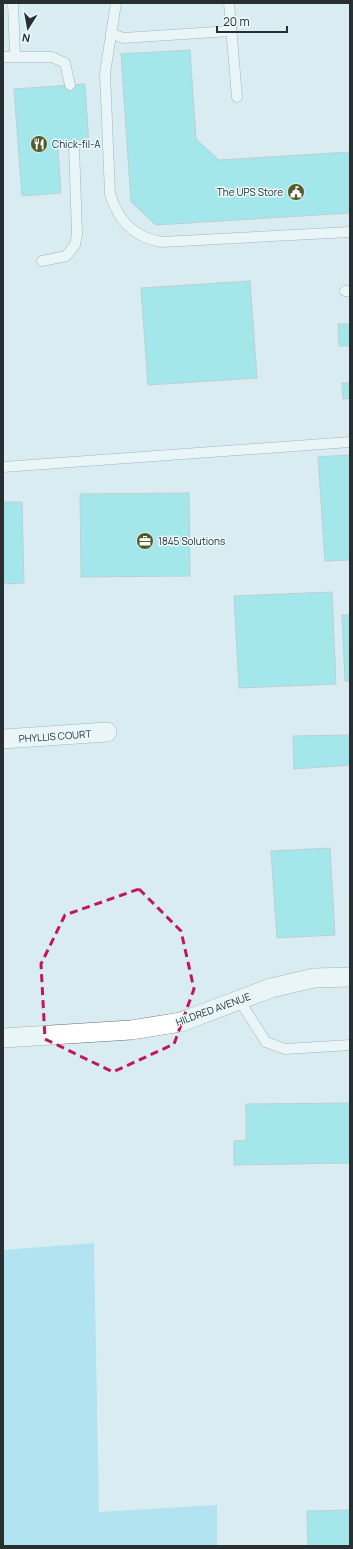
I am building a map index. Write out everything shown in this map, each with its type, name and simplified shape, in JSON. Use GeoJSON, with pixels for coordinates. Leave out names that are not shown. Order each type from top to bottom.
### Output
{"type":"FeatureCollection","features":[{"type":"Feature","properties":{"kind":"street","name":"PHYLLIS COURT"},"geometry":{"type":"LineString","coordinates":[[3,739],[107,732]]}},
{"type":"Feature","properties":{"kind":"street","name":"HILDRED AVENUE"},"geometry":{"type":"LineString","coordinates":[[3,1038],[131,1030],[181,1022],[271,988],[314,978],[350,976]]}},
{"type":"Feature","properties":{"kind":"lane"},"geometry":{"type":"LineString","coordinates":[[13,3],[15,56]]}},
{"type":"Feature","properties":{"kind":"lane"},"geometry":{"type":"LineString","coordinates":[[116,3],[105,73],[110,194],[114,207],[122,220],[133,231],[143,237],[162,242],[350,232]]}},
{"type":"Feature","properties":{"kind":"lane"},"geometry":{"type":"LineString","coordinates":[[229,3],[237,97]]}},
{"type":"Feature","properties":{"kind":"lane"},"geometry":{"type":"LineString","coordinates":[[111,33],[123,38],[231,32]]}},
{"type":"Feature","properties":{"kind":"lane"},"geometry":{"type":"LineString","coordinates":[[3,57],[52,57],[65,63],[70,85]]}},
{"type":"Feature","properties":{"kind":"lane"},"geometry":{"type":"LineString","coordinates":[[42,261],[66,256],[75,245],[77,234],[74,146]]}},
{"type":"Feature","properties":{"kind":"lane"},"geometry":{"type":"LineString","coordinates":[[3,466],[350,442]]}},
{"type":"Feature","properties":{"kind":"lane"},"geometry":{"type":"LineString","coordinates":[[240,1000],[266,1042],[285,1049],[350,1045]]}},
{"type":"Feature","properties":{"kind":"highlighted area"},"geometry":{"type":"Polygon","coordinates":[[[139,889],[181,931],[194,989],[174,1044],[113,1072],[45,1039],[41,964],[65,915],[139,889]]]}},
{"type":"Feature","properties":{"kind":"shaded area"},"geometry":{"type":"Polygon","coordinates":[[[94,1243],[99,1512],[217,1505],[217,1546],[3,1546],[3,1250],[94,1243]]]}},
{"type":"Feature","properties":{"kind":"building"},"geometry":{"type":"Polygon","coordinates":[[[190,50],[196,139],[219,160],[350,152],[350,213],[156,225],[131,202],[121,54],[190,50]]]}},
{"type":"Feature","properties":{"kind":"building"},"geometry":{"type":"Polygon","coordinates":[[[85,84],[89,145],[58,147],[61,193],[22,196],[14,89],[85,84]]]}},
{"type":"Feature","properties":{"kind":"building"},"geometry":{"type":"Polygon","coordinates":[[[250,281],[257,378],[148,385],[141,288],[250,281]]]}},
{"type":"Feature","properties":{"kind":"building"},"geometry":{"type":"Polygon","coordinates":[[[338,324],[350,324],[350,346],[339,346],[338,324]]]}},
{"type":"Feature","properties":{"kind":"building"},"geometry":{"type":"Polygon","coordinates":[[[342,383],[350,383],[350,398],[343,399],[342,383]]]}},
{"type":"Feature","properties":{"kind":"building"},"geometry":{"type":"Polygon","coordinates":[[[350,455],[350,560],[325,561],[318,457],[350,455]]]}},
{"type":"Feature","properties":{"kind":"building"},"geometry":{"type":"Polygon","coordinates":[[[189,493],[190,576],[81,577],[80,494],[189,493]]]}},
{"type":"Feature","properties":{"kind":"building"},"geometry":{"type":"Polygon","coordinates":[[[3,502],[22,502],[24,583],[3,584],[3,502]]]}},
{"type":"Feature","properties":{"kind":"building"},"geometry":{"type":"Polygon","coordinates":[[[332,592],[336,684],[239,688],[234,596],[332,592]]]}},
{"type":"Feature","properties":{"kind":"building"},"geometry":{"type":"Polygon","coordinates":[[[342,615],[350,615],[350,681],[345,681],[342,615]]]}},
{"type":"Feature","properties":{"kind":"building"},"geometry":{"type":"Polygon","coordinates":[[[350,735],[350,765],[294,769],[293,736],[350,735]]]}},
{"type":"Feature","properties":{"kind":"building"},"geometry":{"type":"Polygon","coordinates":[[[330,848],[335,935],[277,938],[271,851],[330,848]]]}},
{"type":"Feature","properties":{"kind":"building"},"geometry":{"type":"Polygon","coordinates":[[[350,1103],[350,1163],[234,1165],[234,1141],[246,1140],[246,1104],[350,1103]]]}},
{"type":"Feature","properties":{"kind":"building"},"geometry":{"type":"Polygon","coordinates":[[[350,1510],[350,1546],[308,1546],[307,1511],[350,1510]]]}},
{"type":"Feature","properties":{"kind":"place","name":"Chick-fil-A"},"geometry":{"type":"Point","coordinates":[39,144]}},
{"type":"Feature","properties":{"kind":"place","name":"The UPS Store"},"geometry":{"type":"Point","coordinates":[296,192]}},
{"type":"Feature","properties":{"kind":"place","name":"1845 Solutions"},"geometry":{"type":"Point","coordinates":[145,541]}}]}
